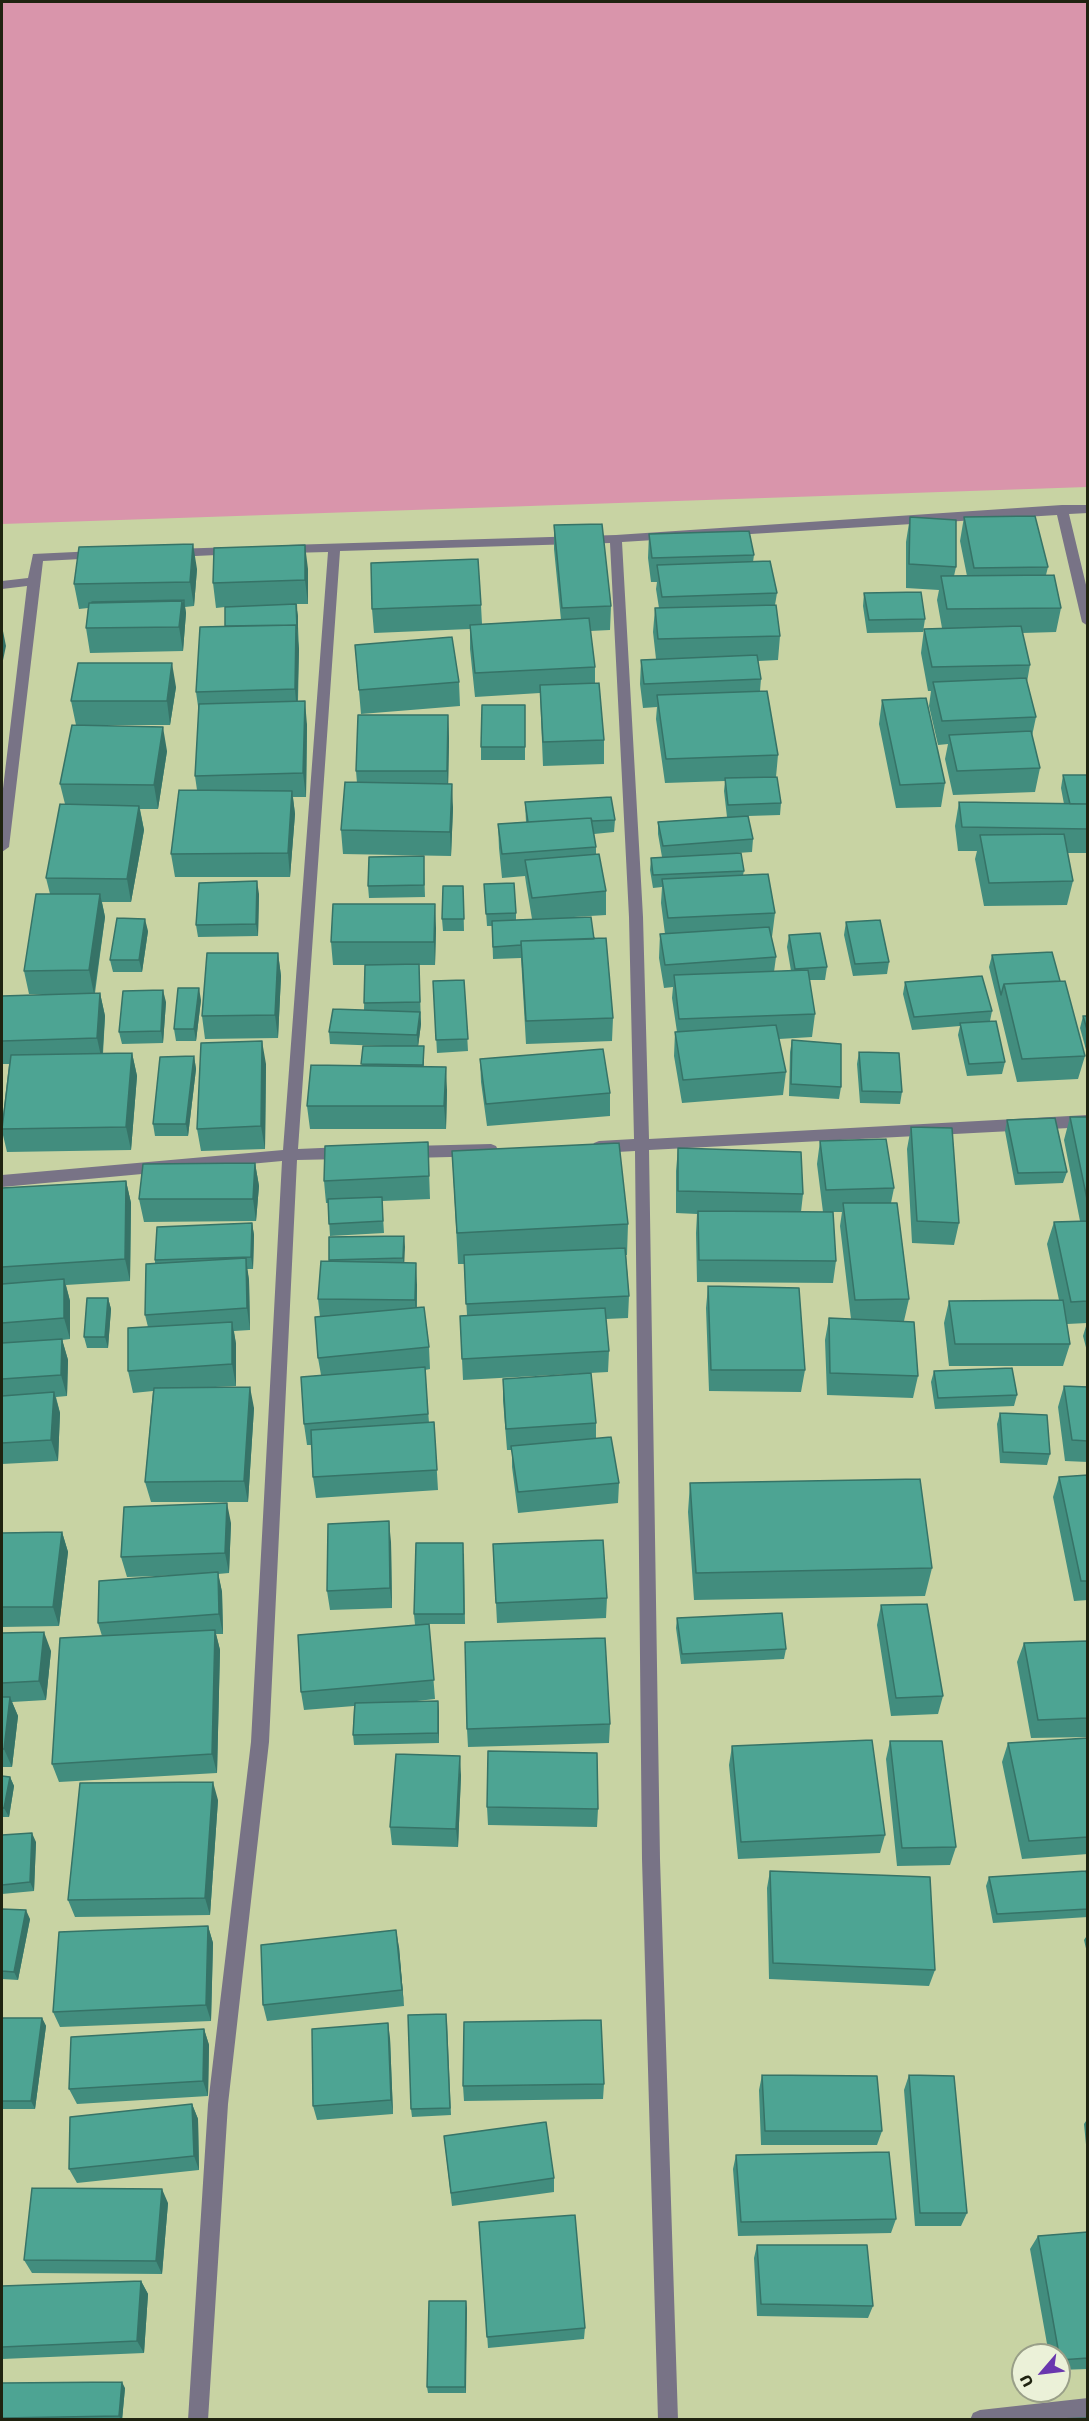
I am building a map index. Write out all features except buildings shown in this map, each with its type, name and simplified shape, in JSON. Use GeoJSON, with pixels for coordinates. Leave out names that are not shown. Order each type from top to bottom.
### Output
{"type":"FeatureCollection","features":[{"type":"Feature","properties":{"kind":"street"},"geometry":{"type":"LineString","coordinates":[[1062,509],[1088,622]]}},
{"type":"Feature","properties":{"kind":"street"},"geometry":{"type":"LineString","coordinates":[[275,550],[616,538],[1088,509]]}},
{"type":"Feature","properties":{"kind":"street"},"geometry":{"type":"LineString","coordinates":[[616,538],[636,917],[642,1146],[651,1859],[668,2420]]}},
{"type":"Feature","properties":{"kind":"street"},"geometry":{"type":"LineString","coordinates":[[198,2420],[218,2104],[260,1742],[290,1155],[334,548]]}},
{"type":"Feature","properties":{"kind":"street"},"geometry":{"type":"LineString","coordinates":[[156,554],[251,550]]}},
{"type":"Feature","properties":{"kind":"street"},"geometry":{"type":"LineString","coordinates":[[2,847],[37,557],[108,555]]}},
{"type":"Feature","properties":{"kind":"street"},"geometry":{"type":"LineString","coordinates":[[2,585],[34,581]]}},
{"type":"Feature","properties":{"kind":"street"},"geometry":{"type":"LineString","coordinates":[[583,1148],[1088,1121]]}},
{"type":"Feature","properties":{"kind":"street"},"geometry":{"type":"LineString","coordinates":[[395,1152],[501,1150]]}},
{"type":"Feature","properties":{"kind":"street"},"geometry":{"type":"LineString","coordinates":[[2,1181],[290,1155],[360,1153]]}},
{"type":"Feature","properties":{"kind":"street"},"geometry":{"type":"LineString","coordinates":[[980,2420],[1088,2408]]}},
{"type":"Feature","properties":{"kind":"shaded area"},"geometry":{"type":"Polygon","coordinates":[[[2,2],[1087,2],[1087,487],[2,524],[2,2]]]}}]}
